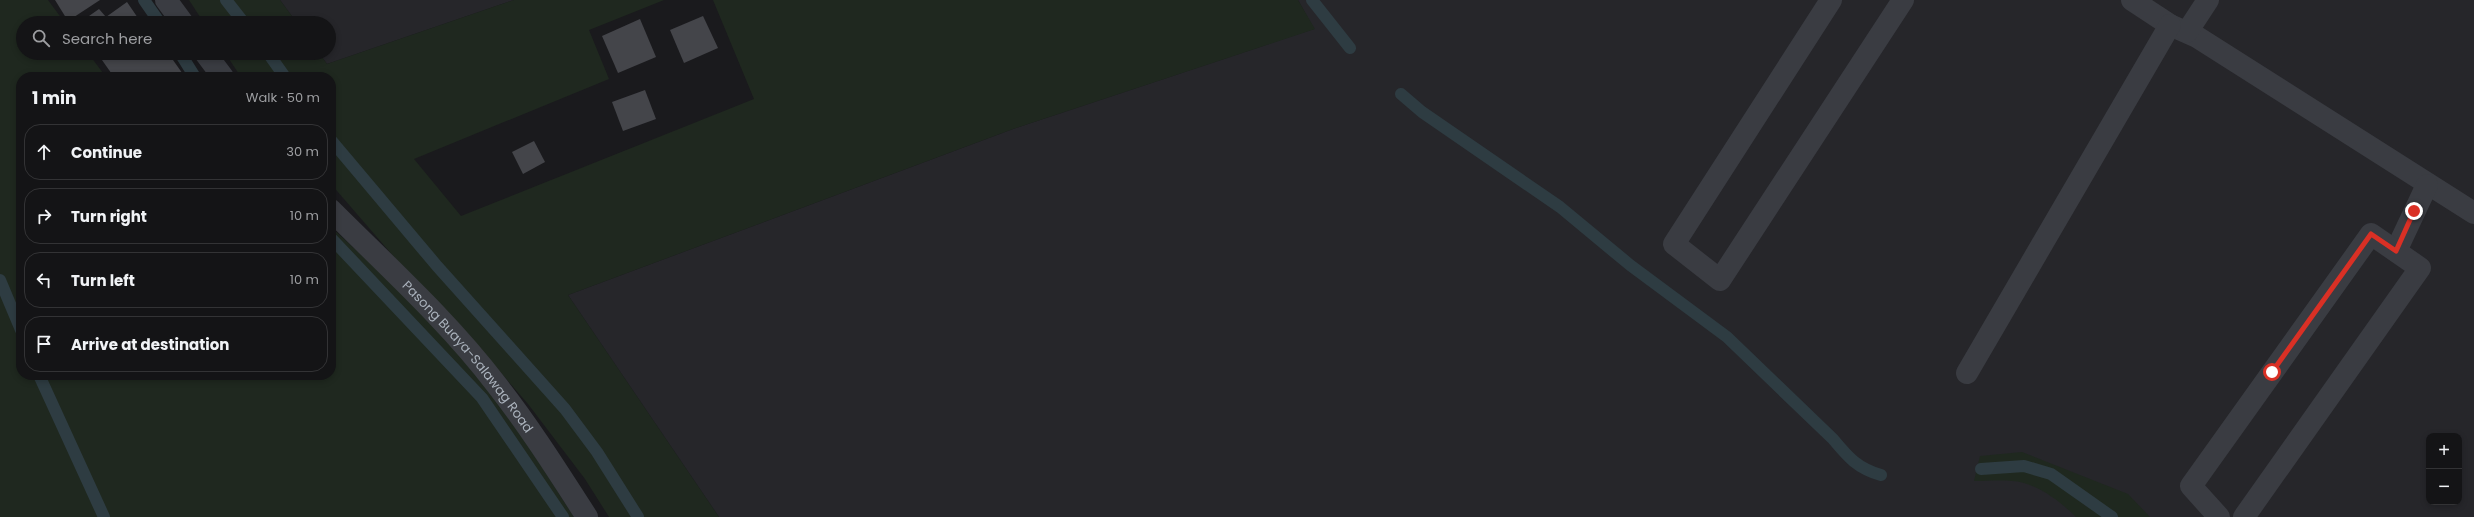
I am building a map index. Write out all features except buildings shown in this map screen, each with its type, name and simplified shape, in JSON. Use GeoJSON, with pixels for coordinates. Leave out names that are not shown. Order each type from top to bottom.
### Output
{"type":"FeatureCollection","features":[{"type":"Feature","properties":{"kind":"street"},"geometry":{"type":"LineString","coordinates":[[166,0],[178,16]]}},
{"type":"Feature","properties":{"kind":"street"},"geometry":{"type":"LineString","coordinates":[[1831,0],[1674,244],[1720,280],[1903,0]]}},
{"type":"Feature","properties":{"kind":"street"},"geometry":{"type":"LineString","coordinates":[[2132,0],[2474,213]]}},
{"type":"Feature","properties":{"kind":"street"},"geometry":{"type":"LineString","coordinates":[[1967,373],[2179,28],[2208,0]]}},
{"type":"Feature","properties":{"kind":"street"},"geometry":{"type":"LineString","coordinates":[[210,60],[219,72]]}},
{"type":"Feature","properties":{"kind":"street"},"geometry":{"type":"LineString","coordinates":[[2396,251],[2427,185]]}},
{"type":"Feature","properties":{"kind":"street","name":"Pasong Buaya-Salawag Road"},"geometry":{"type":"LineString","coordinates":[[336,215],[424,303],[496,383],[558,471],[586,517]]}},
{"type":"Feature","properties":{"kind":"street"},"geometry":{"type":"LineString","coordinates":[[2219,517],[2191,486],[2371,234],[2420,268],[2244,517]]}},
{"type":"Feature","properties":{"kind":"shaded area"},"geometry":{"type":"Polygon","coordinates":[[[0,0],[48,0],[60,16],[16,16],[16,60],[93,60],[102,72],[16,72],[16,380],[336,380],[336,232],[416,307],[456,349],[493,395],[535,456],[574,517],[0,517],[0,0]]]}},
{"type":"Feature","properties":{"kind":"shaded area"},"geometry":{"type":"Polygon","coordinates":[[[189,0],[280,0],[292,16],[199,16],[189,0]]]}},
{"type":"Feature","properties":{"kind":"shaded area"},"geometry":{"type":"Polygon","coordinates":[[[280,0],[514,0],[327,64],[324,60],[336,60],[336,16],[292,16],[280,0]]]}},
{"type":"Feature","properties":{"kind":"shaded area"},"geometry":{"type":"Polygon","coordinates":[[[514,0],[664,0],[589,30],[609,79],[414,159],[461,216],[754,99],[713,0],[1298,0],[1315,29],[1013,129],[568,295],[719,517],[609,517],[585,479],[528,404],[482,351],[427,295],[336,190],[336,72],[238,72],[230,60],[324,60],[327,64],[514,0]]]}},
{"type":"Feature","properties":{"kind":"shaded area"},"geometry":{"type":"Polygon","coordinates":[[[1298,0],[2474,0],[2474,517],[719,517],[568,295],[1013,129],[1314,29],[1298,0]]]}},
{"type":"Feature","properties":{"kind":"shaded area"},"geometry":{"type":"Polygon","coordinates":[[[2022,452],[2128,494],[2150,517],[2076,517],[2047,493],[2021,482],[1974,481],[1980,456],[2022,452]]]}},
{"type":"Feature","properties":{"kind":"waterway"},"geometry":{"type":"LineString","coordinates":[[144,0],[155,16]]}},
{"type":"Feature","properties":{"kind":"waterway"},"geometry":{"type":"LineString","coordinates":[[226,0],[239,16]]}},
{"type":"Feature","properties":{"kind":"waterway"},"geometry":{"type":"LineString","coordinates":[[1312,0],[1350,48]]}},
{"type":"Feature","properties":{"kind":"waterway"},"geometry":{"type":"LineString","coordinates":[[184,60],[192,72]]}},
{"type":"Feature","properties":{"kind":"waterway"},"geometry":{"type":"LineString","coordinates":[[273,60],[281,72]]}},
{"type":"Feature","properties":{"kind":"waterway"},"geometry":{"type":"LineString","coordinates":[[1401,94],[1422,112],[1560,207],[1630,265],[1727,337],[1854,461],[1865,469],[1881,475]]}},
{"type":"Feature","properties":{"kind":"waterway"},"geometry":{"type":"LineString","coordinates":[[336,146],[437,266],[565,409],[597,452],[638,517]]}},
{"type":"Feature","properties":{"kind":"waterway"},"geometry":{"type":"LineString","coordinates":[[336,243],[482,398],[563,517]]}},
{"type":"Feature","properties":{"kind":"waterway"},"geometry":{"type":"LineString","coordinates":[[0,280],[16,318]]}},
{"type":"Feature","properties":{"kind":"waterway"},"geometry":{"type":"LineString","coordinates":[[41,380],[104,517]]}},
{"type":"Feature","properties":{"kind":"waterway"},"geometry":{"type":"LineString","coordinates":[[1981,469],[2024,466],[2051,474],[2112,517]]}},
{"type":"Feature","properties":{"kind":"route"},"geometry":{"type":"LineString","coordinates":[[2272,372],[2371,234],[2396,251],[2414,211]]}}]}
